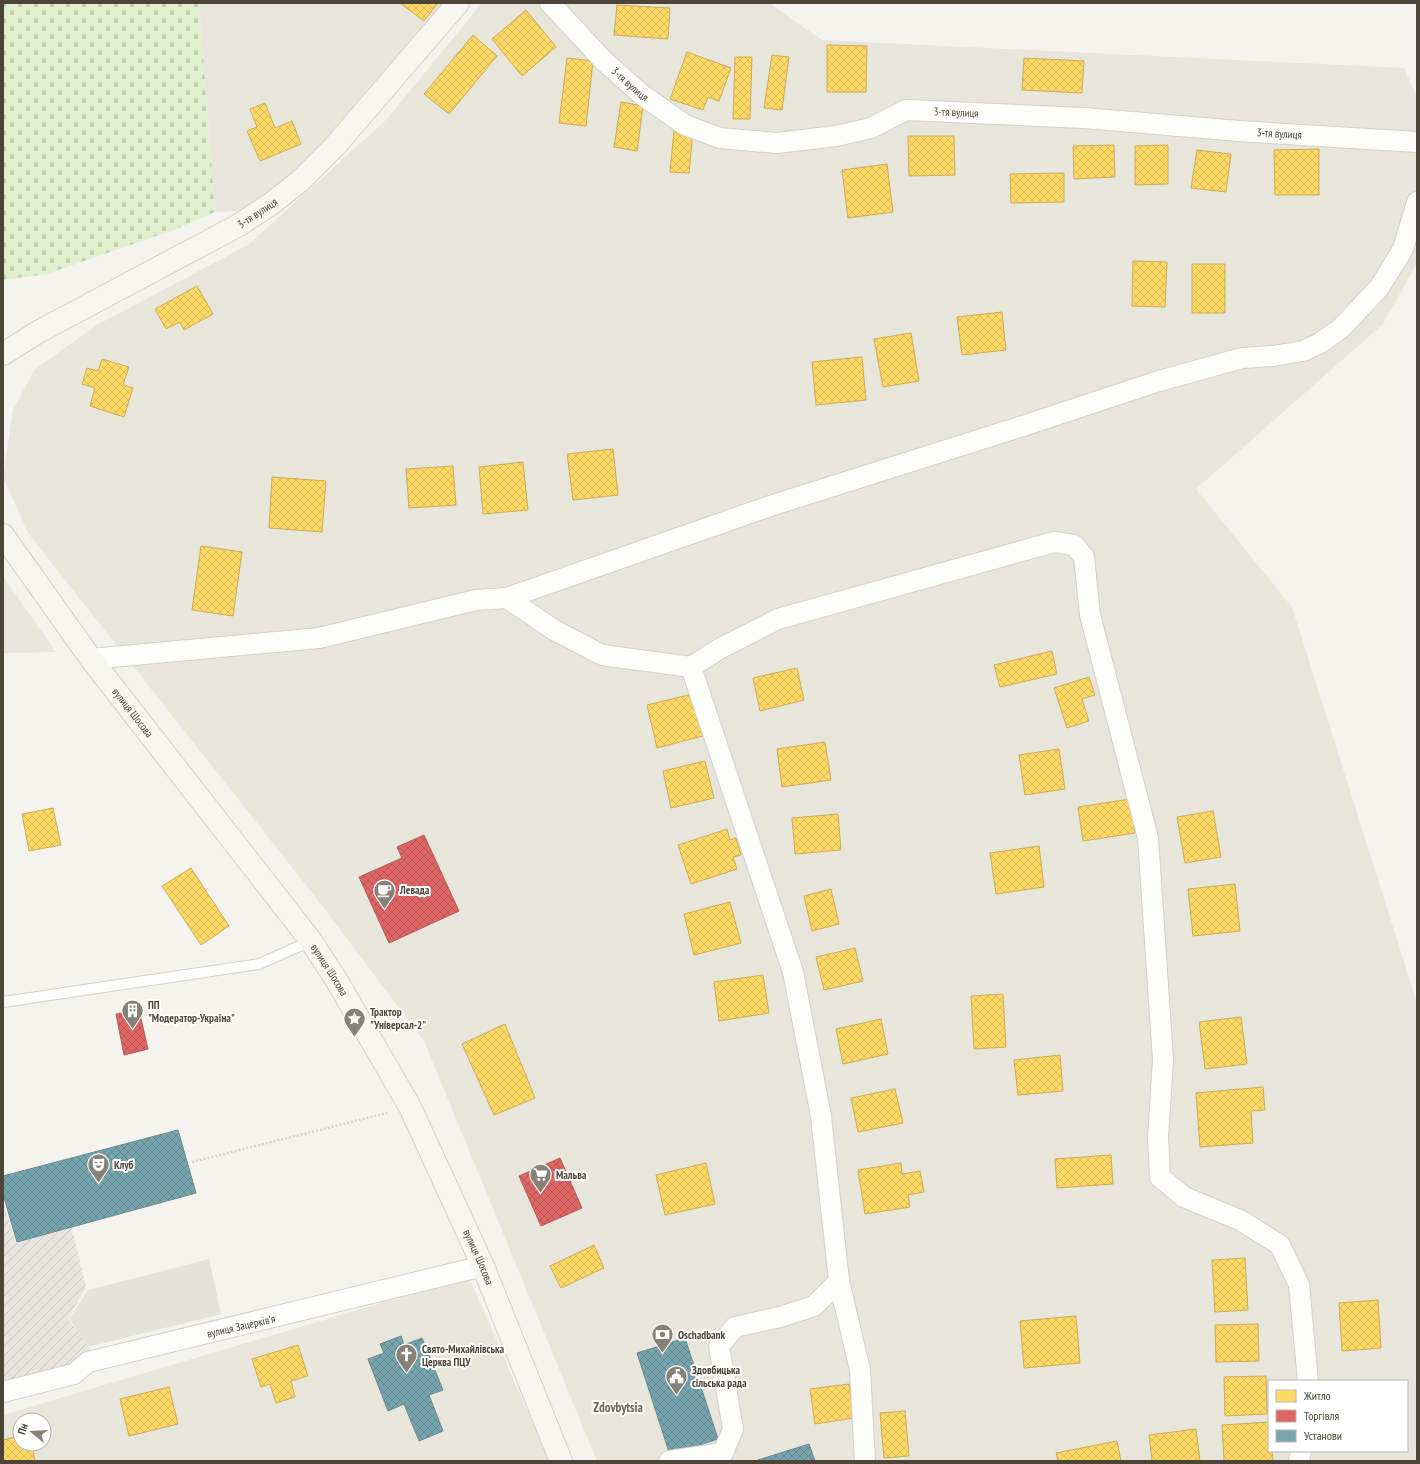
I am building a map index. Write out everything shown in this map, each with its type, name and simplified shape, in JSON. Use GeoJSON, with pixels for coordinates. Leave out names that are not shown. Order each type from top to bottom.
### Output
{"type":"FeatureCollection","features":[{"type":"Feature","properties":{"kind":"main road","name":"3-тя вулиця"},"geometry":{"type":"LineString","coordinates":[[5,347],[38,332],[239,225],[271,204],[300,181],[335,146],[458,3]]}},
{"type":"Feature","properties":{"kind":"main road","name":"вулиця Шосова"},"geometry":{"type":"LineString","coordinates":[[3,535],[92,660],[311,941],[337,981],[410,1107],[483,1266],[561,1461]]}},
{"type":"Feature","properties":{"kind":"street","name":"3-тя вулиця"},"geometry":{"type":"LineString","coordinates":[[550,3],[604,61],[641,94],[686,125],[720,138],[777,143],[836,136],[871,128],[906,110],[1084,118],[1239,131],[1417,142]]}},
{"type":"Feature","properties":{"kind":"street"},"geometry":{"type":"LineString","coordinates":[[92,660],[319,638],[476,600],[507,598],[770,506],[1026,425],[1159,380],[1242,358],[1273,356],[1303,351],[1320,343],[1340,329],[1379,288],[1403,249],[1417,202]]}},
{"type":"Feature","properties":{"kind":"street"},"geometry":{"type":"LineString","coordinates":[[507,598],[554,630],[602,655],[691,667],[719,649],[778,619],[1054,542],[1074,545],[1084,558],[1090,615],[1148,838],[1163,1060],[1158,1137],[1160,1177],[1184,1197],[1240,1220],[1280,1245],[1299,1285],[1308,1380]]}},
{"type":"Feature","properties":{"kind":"street"},"geometry":{"type":"LineString","coordinates":[[691,667],[793,972],[821,1116],[839,1282],[860,1370],[864,1461]]}},
{"type":"Feature","properties":{"kind":"street","name":"вулиця Зацерківʼя"},"geometry":{"type":"LineString","coordinates":[[3,1392],[74,1374],[88,1362],[483,1266]]}},
{"type":"Feature","properties":{"kind":"street"},"geometry":{"type":"LineString","coordinates":[[669,1461],[723,1453],[733,1429],[719,1346],[735,1327],[780,1317],[814,1306],[839,1282]]}},
{"type":"Feature","properties":{"kind":"lane"},"geometry":{"type":"LineString","coordinates":[[3,1002],[259,964],[311,941]]}},
{"type":"Feature","properties":{"kind":"path"},"geometry":{"type":"LineString","coordinates":[[192,1162],[410,1107]]}},
{"type":"Feature","properties":{"kind":"shaded area"},"geometry":{"type":"Polygon","coordinates":[[[199,3],[456,3],[262,210],[215,212],[199,3]]]}},
{"type":"Feature","properties":{"kind":"shaded area"},"geometry":{"type":"Polygon","coordinates":[[[482,3],[769,3],[822,40],[1404,68],[1417,97],[1417,263],[1383,324],[1196,489],[1292,607],[1417,1003],[1417,1461],[597,1461],[424,1041],[317,899],[28,533],[3,477],[13,410],[34,370],[97,325],[248,245],[386,120],[482,3]]]}},
{"type":"Feature","properties":{"kind":"shaded area"},"geometry":{"type":"Polygon","coordinates":[[[3,576],[56,652],[3,653],[3,576]]]}},
{"type":"Feature","properties":{"kind":"shaded area"},"geometry":{"type":"Polygon","coordinates":[[[3,1202],[16,1243],[72,1228],[86,1287],[68,1319],[92,1352],[70,1372],[3,1387],[3,1202]]]}},
{"type":"Feature","properties":{"kind":"shaded area"},"geometry":{"type":"Polygon","coordinates":[[[209,1259],[221,1314],[88,1347],[69,1319],[88,1290],[209,1259]]]}},
{"type":"Feature","properties":{"kind":"shaded area"},"geometry":{"type":"Polygon","coordinates":[[[469,1277],[549,1461],[3,1461],[3,1415],[12,1412],[12,1452],[52,1452],[52,1412],[13,1412],[469,1277]]]}},
{"type":"Feature","properties":{"kind":"green space"},"geometry":{"type":"Polygon","coordinates":[[[3,3],[199,3],[215,212],[171,231],[47,274],[3,280],[3,3]]]}},
{"type":"Feature","properties":{"kind":"building: Житло"},"geometry":{"type":"Polygon","coordinates":[[[400,3],[438,3],[424,21],[400,3]]]}},
{"type":"Feature","properties":{"kind":"building: Житло"},"geometry":{"type":"Polygon","coordinates":[[[617,5],[670,8],[668,39],[614,35],[617,5]]]}},
{"type":"Feature","properties":{"kind":"building: Житло"},"geometry":{"type":"Polygon","coordinates":[[[526,10],[556,47],[522,76],[492,39],[526,10]]]}},
{"type":"Feature","properties":{"kind":"building: Житло"},"geometry":{"type":"Polygon","coordinates":[[[473,35],[497,56],[449,114],[424,94],[473,35]]]}},
{"type":"Feature","properties":{"kind":"building: Житло"},"geometry":{"type":"Polygon","coordinates":[[[827,45],[867,46],[866,92],[827,92],[827,45]]]}},
{"type":"Feature","properties":{"kind":"building: Житло"},"geometry":{"type":"Polygon","coordinates":[[[687,52],[731,68],[719,101],[708,97],[703,110],[670,99],[687,52]]]}},
{"type":"Feature","properties":{"kind":"building: Житло"},"geometry":{"type":"Polygon","coordinates":[[[772,55],[789,57],[782,110],[764,108],[772,55]]]}},
{"type":"Feature","properties":{"kind":"building: Житло"},"geometry":{"type":"Polygon","coordinates":[[[735,57],[752,57],[750,119],[733,119],[735,57]]]}},
{"type":"Feature","properties":{"kind":"building: Житло"},"geometry":{"type":"Polygon","coordinates":[[[567,58],[593,61],[586,126],[559,123],[567,58]]]}},
{"type":"Feature","properties":{"kind":"building: Житло"},"geometry":{"type":"Polygon","coordinates":[[[1024,58],[1084,61],[1082,93],[1022,90],[1024,58]]]}},
{"type":"Feature","properties":{"kind":"building: Житло"},"geometry":{"type":"Polygon","coordinates":[[[621,102],[643,106],[637,151],[614,147],[621,102]]]}},
{"type":"Feature","properties":{"kind":"building: Житло"},"geometry":{"type":"Polygon","coordinates":[[[265,103],[275,128],[292,121],[301,144],[260,161],[247,131],[257,127],[250,109],[265,103]]]}},
{"type":"Feature","properties":{"kind":"building: Житло"},"geometry":{"type":"Polygon","coordinates":[[[674,130],[693,131],[689,173],[670,172],[674,130]]]}},
{"type":"Feature","properties":{"kind":"building: Житло"},"geometry":{"type":"Polygon","coordinates":[[[908,136],[954,136],[955,175],[909,176],[908,136]]]}},
{"type":"Feature","properties":{"kind":"building: Житло"},"geometry":{"type":"Polygon","coordinates":[[[1114,145],[1115,177],[1074,179],[1073,146],[1114,145]]]}},
{"type":"Feature","properties":{"kind":"building: Житло"},"geometry":{"type":"Polygon","coordinates":[[[1168,145],[1168,184],[1135,185],[1135,146],[1168,145]]]}},
{"type":"Feature","properties":{"kind":"building: Житло"},"geometry":{"type":"Polygon","coordinates":[[[1319,149],[1319,195],[1275,195],[1274,150],[1319,149]]]}},
{"type":"Feature","properties":{"kind":"building: Житло"},"geometry":{"type":"Polygon","coordinates":[[[1197,150],[1231,154],[1226,192],[1191,188],[1197,150]]]}},
{"type":"Feature","properties":{"kind":"building: Житло"},"geometry":{"type":"Polygon","coordinates":[[[887,164],[893,212],[848,218],[842,170],[887,164]]]}},
{"type":"Feature","properties":{"kind":"building: Житло"},"geometry":{"type":"Polygon","coordinates":[[[1064,173],[1064,202],[1011,203],[1010,174],[1064,173]]]}},
{"type":"Feature","properties":{"kind":"building: Житло"},"geometry":{"type":"Polygon","coordinates":[[[1133,261],[1167,262],[1165,307],[1132,306],[1133,261]]]}},
{"type":"Feature","properties":{"kind":"building: Житло"},"geometry":{"type":"Polygon","coordinates":[[[1192,264],[1225,264],[1225,313],[1192,313],[1192,264]]]}},
{"type":"Feature","properties":{"kind":"building: Житло"},"geometry":{"type":"Polygon","coordinates":[[[197,286],[213,314],[184,330],[180,322],[166,329],[155,309],[197,286]]]}},
{"type":"Feature","properties":{"kind":"building: Житло"},"geometry":{"type":"Polygon","coordinates":[[[1002,312],[1006,350],[962,355],[957,317],[1002,312]]]}},
{"type":"Feature","properties":{"kind":"building: Житло"},"geometry":{"type":"Polygon","coordinates":[[[911,333],[919,381],[883,387],[874,339],[911,333]]]}},
{"type":"Feature","properties":{"kind":"building: Житло"},"geometry":{"type":"Polygon","coordinates":[[[862,357],[866,400],[816,405],[812,362],[862,357]]]}},
{"type":"Feature","properties":{"kind":"building: Житло"},"geometry":{"type":"Polygon","coordinates":[[[102,359],[129,367],[123,385],[133,388],[124,417],[90,406],[95,388],[82,384],[87,368],[98,371],[102,359]]]}},
{"type":"Feature","properties":{"kind":"building: Житло"},"geometry":{"type":"Polygon","coordinates":[[[613,449],[618,495],[573,500],[567,454],[613,449]]]}},
{"type":"Feature","properties":{"kind":"building: Житло"},"geometry":{"type":"Polygon","coordinates":[[[523,462],[528,510],[483,514],[479,467],[523,462]]]}},
{"type":"Feature","properties":{"kind":"building: Житло"},"geometry":{"type":"Polygon","coordinates":[[[453,466],[456,505],[409,508],[406,469],[453,466]]]}},
{"type":"Feature","properties":{"kind":"building: Житло"},"geometry":{"type":"Polygon","coordinates":[[[272,477],[326,481],[322,532],[269,528],[272,477]]]}},
{"type":"Feature","properties":{"kind":"building: Житло"},"geometry":{"type":"Polygon","coordinates":[[[201,546],[242,552],[233,616],[192,610],[201,546]]]}},
{"type":"Feature","properties":{"kind":"building: Житло"},"geometry":{"type":"Polygon","coordinates":[[[1052,651],[1057,674],[1000,687],[994,665],[1052,651]]]}},
{"type":"Feature","properties":{"kind":"building: Житло"},"geometry":{"type":"Polygon","coordinates":[[[797,668],[804,700],[760,711],[753,678],[797,668]]]}},
{"type":"Feature","properties":{"kind":"building: Житло"},"geometry":{"type":"Polygon","coordinates":[[[1089,677],[1095,695],[1082,699],[1089,721],[1067,728],[1054,688],[1089,677]]]}},
{"type":"Feature","properties":{"kind":"building: Житло"},"geometry":{"type":"Polygon","coordinates":[[[692,694],[703,736],[657,748],[647,705],[692,694]]]}},
{"type":"Feature","properties":{"kind":"building: Житло"},"geometry":{"type":"Polygon","coordinates":[[[825,742],[831,780],[782,787],[777,749],[825,742]]]}},
{"type":"Feature","properties":{"kind":"building: Житло"},"geometry":{"type":"Polygon","coordinates":[[[1059,749],[1065,789],[1025,795],[1019,755],[1059,749]]]}},
{"type":"Feature","properties":{"kind":"building: Житло"},"geometry":{"type":"Polygon","coordinates":[[[705,761],[714,798],[671,808],[663,771],[705,761]]]}},
{"type":"Feature","properties":{"kind":"building: Житло"},"geometry":{"type":"Polygon","coordinates":[[[1130,799],[1135,833],[1083,841],[1078,807],[1130,799]]]}},
{"type":"Feature","properties":{"kind":"building: Житло"},"geometry":{"type":"Polygon","coordinates":[[[53,808],[61,845],[29,851],[22,814],[53,808]]]}},
{"type":"Feature","properties":{"kind":"building: Житло"},"geometry":{"type":"Polygon","coordinates":[[[1213,811],[1221,857],[1185,863],[1177,817],[1213,811]]]}},
{"type":"Feature","properties":{"kind":"building: Житло"},"geometry":{"type":"Polygon","coordinates":[[[838,814],[841,850],[795,854],[792,818],[838,814]]]}},
{"type":"Feature","properties":{"kind":"building: Житло"},"geometry":{"type":"Polygon","coordinates":[[[727,829],[730,840],[736,838],[741,855],[733,857],[737,869],[691,884],[678,845],[727,829]]]}},
{"type":"Feature","properties":{"kind":"building: Житло"},"geometry":{"type":"Polygon","coordinates":[[[1039,846],[1044,887],[996,894],[990,853],[1039,846]]]}},
{"type":"Feature","properties":{"kind":"building: Житло"},"geometry":{"type":"Polygon","coordinates":[[[191,868],[229,926],[201,945],[162,886],[191,868]]]}},
{"type":"Feature","properties":{"kind":"building: Житло"},"geometry":{"type":"Polygon","coordinates":[[[1235,884],[1240,931],[1193,936],[1188,889],[1235,884]]]}},
{"type":"Feature","properties":{"kind":"building: Житло"},"geometry":{"type":"Polygon","coordinates":[[[831,889],[839,924],[812,931],[804,896],[831,889]]]}},
{"type":"Feature","properties":{"kind":"building: Житло"},"geometry":{"type":"Polygon","coordinates":[[[730,902],[741,943],[694,955],[684,914],[730,902]]]}},
{"type":"Feature","properties":{"kind":"building: Житло"},"geometry":{"type":"Polygon","coordinates":[[[855,948],[863,981],[824,990],[816,957],[855,948]]]}},
{"type":"Feature","properties":{"kind":"building: Житло"},"geometry":{"type":"Polygon","coordinates":[[[763,975],[769,1013],[719,1021],[714,982],[763,975]]]}},
{"type":"Feature","properties":{"kind":"building: Житло"},"geometry":{"type":"Polygon","coordinates":[[[1003,994],[1006,1047],[974,1049],[971,996],[1003,994]]]}},
{"type":"Feature","properties":{"kind":"building: Житло"},"geometry":{"type":"Polygon","coordinates":[[[1241,1017],[1247,1064],[1205,1069],[1199,1022],[1241,1017]]]}},
{"type":"Feature","properties":{"kind":"building: Житло"},"geometry":{"type":"Polygon","coordinates":[[[881,1019],[888,1054],[843,1064],[836,1029],[881,1019]]]}},
{"type":"Feature","properties":{"kind":"building: Житло"},"geometry":{"type":"Polygon","coordinates":[[[505,1024],[535,1098],[494,1115],[462,1044],[505,1024]]]}},
{"type":"Feature","properties":{"kind":"building: Житло"},"geometry":{"type":"Polygon","coordinates":[[[1060,1055],[1063,1091],[1018,1095],[1014,1060],[1060,1055]]]}},
{"type":"Feature","properties":{"kind":"building: Житло"},"geometry":{"type":"Polygon","coordinates":[[[1263,1087],[1265,1110],[1251,1111],[1253,1143],[1200,1147],[1196,1093],[1263,1087]]]}},
{"type":"Feature","properties":{"kind":"building: Житло"},"geometry":{"type":"Polygon","coordinates":[[[895,1089],[903,1123],[858,1132],[851,1098],[895,1089]]]}},
{"type":"Feature","properties":{"kind":"building: Житло"},"geometry":{"type":"Polygon","coordinates":[[[1111,1155],[1113,1184],[1057,1188],[1055,1159],[1111,1155]]]}},
{"type":"Feature","properties":{"kind":"building: Житло"},"geometry":{"type":"Polygon","coordinates":[[[706,1163],[715,1204],[665,1215],[656,1175],[706,1163]]]}},
{"type":"Feature","properties":{"kind":"building: Житло"},"geometry":{"type":"Polygon","coordinates":[[[901,1163],[902,1174],[920,1171],[924,1192],[908,1195],[910,1207],[865,1214],[858,1170],[901,1163]]]}},
{"type":"Feature","properties":{"kind":"building: Житло"},"geometry":{"type":"Polygon","coordinates":[[[594,1245],[604,1268],[561,1288],[550,1266],[594,1245]]]}},
{"type":"Feature","properties":{"kind":"building: Житло"},"geometry":{"type":"Polygon","coordinates":[[[1245,1258],[1248,1310],[1215,1312],[1212,1260],[1245,1258]]]}},
{"type":"Feature","properties":{"kind":"building: Житло"},"geometry":{"type":"Polygon","coordinates":[[[1378,1300],[1381,1348],[1342,1351],[1339,1303],[1378,1300]]]}},
{"type":"Feature","properties":{"kind":"building: Житло"},"geometry":{"type":"Polygon","coordinates":[[[1076,1316],[1080,1363],[1024,1368],[1020,1321],[1076,1316]]]}},
{"type":"Feature","properties":{"kind":"building: Житло"},"geometry":{"type":"Polygon","coordinates":[[[1258,1324],[1259,1361],[1216,1362],[1215,1325],[1258,1324]]]}},
{"type":"Feature","properties":{"kind":"building: Житло"},"geometry":{"type":"Polygon","coordinates":[[[298,1345],[308,1376],[291,1381],[295,1397],[276,1403],[270,1384],[261,1387],[252,1359],[298,1345]]]}},
{"type":"Feature","properties":{"kind":"building: Житло"},"geometry":{"type":"Polygon","coordinates":[[[1266,1376],[1267,1414],[1225,1416],[1224,1377],[1266,1376]]]}},
{"type":"Feature","properties":{"kind":"building: Житло"},"geometry":{"type":"Polygon","coordinates":[[[849,1384],[854,1418],[815,1424],[810,1389],[849,1384]]]}},
{"type":"Feature","properties":{"kind":"building: Житло"},"geometry":{"type":"Polygon","coordinates":[[[169,1387],[178,1424],[129,1436],[120,1399],[169,1387]]]}},
{"type":"Feature","properties":{"kind":"building: Житло"},"geometry":{"type":"Polygon","coordinates":[[[905,1411],[909,1456],[884,1458],[880,1413],[905,1411]]]}},
{"type":"Feature","properties":{"kind":"building: Житло"},"geometry":{"type":"Polygon","coordinates":[[[1268,1422],[1268,1452],[1272,1452],[1273,1461],[1224,1461],[1222,1425],[1268,1422]]]}},
{"type":"Feature","properties":{"kind":"building: Житло"},"geometry":{"type":"Polygon","coordinates":[[[1196,1429],[1200,1461],[1152,1461],[1149,1435],[1196,1429]]]}},
{"type":"Feature","properties":{"kind":"building: Житло"},"geometry":{"type":"Polygon","coordinates":[[[12,1438],[12,1452],[33,1452],[35,1461],[3,1461],[3,1440],[12,1438]]]}},
{"type":"Feature","properties":{"kind":"building: Житло"},"geometry":{"type":"Polygon","coordinates":[[[1117,1441],[1121,1461],[1058,1461],[1056,1453],[1117,1441]]]}},
{"type":"Feature","properties":{"kind":"building: Торгівля"},"geometry":{"type":"Polygon","coordinates":[[[424,835],[459,911],[389,943],[359,877],[402,858],[397,847],[424,835]]]}},
{"type":"Feature","properties":{"kind":"building: Торгівля","name":"ПП \"Модератор-Україна\""},"geometry":{"type":"Polygon","coordinates":[[[139,1010],[148,1049],[124,1055],[116,1014],[139,1010]]]}},
{"type":"Feature","properties":{"kind":"building: Торгівля"},"geometry":{"type":"Polygon","coordinates":[[[560,1158],[582,1208],[541,1226],[519,1176],[560,1158]]]}},
{"type":"Feature","properties":{"kind":"building: Установи","name":"Клуб"},"geometry":{"type":"Polygon","coordinates":[[[178,1130],[196,1193],[17,1242],[3,1194],[3,1176],[178,1130]]]}},
{"type":"Feature","properties":{"kind":"building: Установи","name":"Свято-Михайлівська Церква ПЦУ"},"geometry":{"type":"Polygon","coordinates":[[[401,1336],[404,1345],[422,1338],[443,1390],[429,1395],[443,1431],[419,1441],[404,1404],[388,1411],[368,1359],[384,1353],[380,1344],[401,1336]]]}},
{"type":"Feature","properties":{"kind":"building: Установи","name":"Здовбицька сільська рада"},"geometry":{"type":"Polygon","coordinates":[[[685,1338],[718,1439],[670,1455],[637,1353],[685,1338]]]}},
{"type":"Feature","properties":{"kind":"building: Установи"},"geometry":{"type":"Polygon","coordinates":[[[809,1444],[815,1461],[755,1461],[809,1444]]]}},
{"type":"Feature","properties":{"kind":"place","name":"Левада"},"geometry":{"type":"Point","coordinates":[385,910]}},
{"type":"Feature","properties":{"kind":"place","name":"ПП \"Модератор-Україна\""},"geometry":{"type":"Point","coordinates":[132,1030]}},
{"type":"Feature","properties":{"kind":"place","name":"Трактор \"Універсал-2\""},"geometry":{"type":"Point","coordinates":[355,1038]}},
{"type":"Feature","properties":{"kind":"place","name":"Клуб"},"geometry":{"type":"Point","coordinates":[98,1184]}},
{"type":"Feature","properties":{"kind":"place","name":"Мальва"},"geometry":{"type":"Point","coordinates":[541,1194]}},
{"type":"Feature","properties":{"kind":"place","name":"Oschadbank"},"geometry":{"type":"Point","coordinates":[663,1354]}},
{"type":"Feature","properties":{"kind":"place","name":"Свято-Михайлівська Церква ПЦУ"},"geometry":{"type":"Point","coordinates":[406,1374]}},
{"type":"Feature","properties":{"kind":"place","name":"Здовбицька сільська рада"},"geometry":{"type":"Point","coordinates":[677,1396]}},
{"type":"Feature","properties":{"kind":"district","name":"Zdovbytsia"},"geometry":{"type":"Point","coordinates":[618,1407]}}]}
